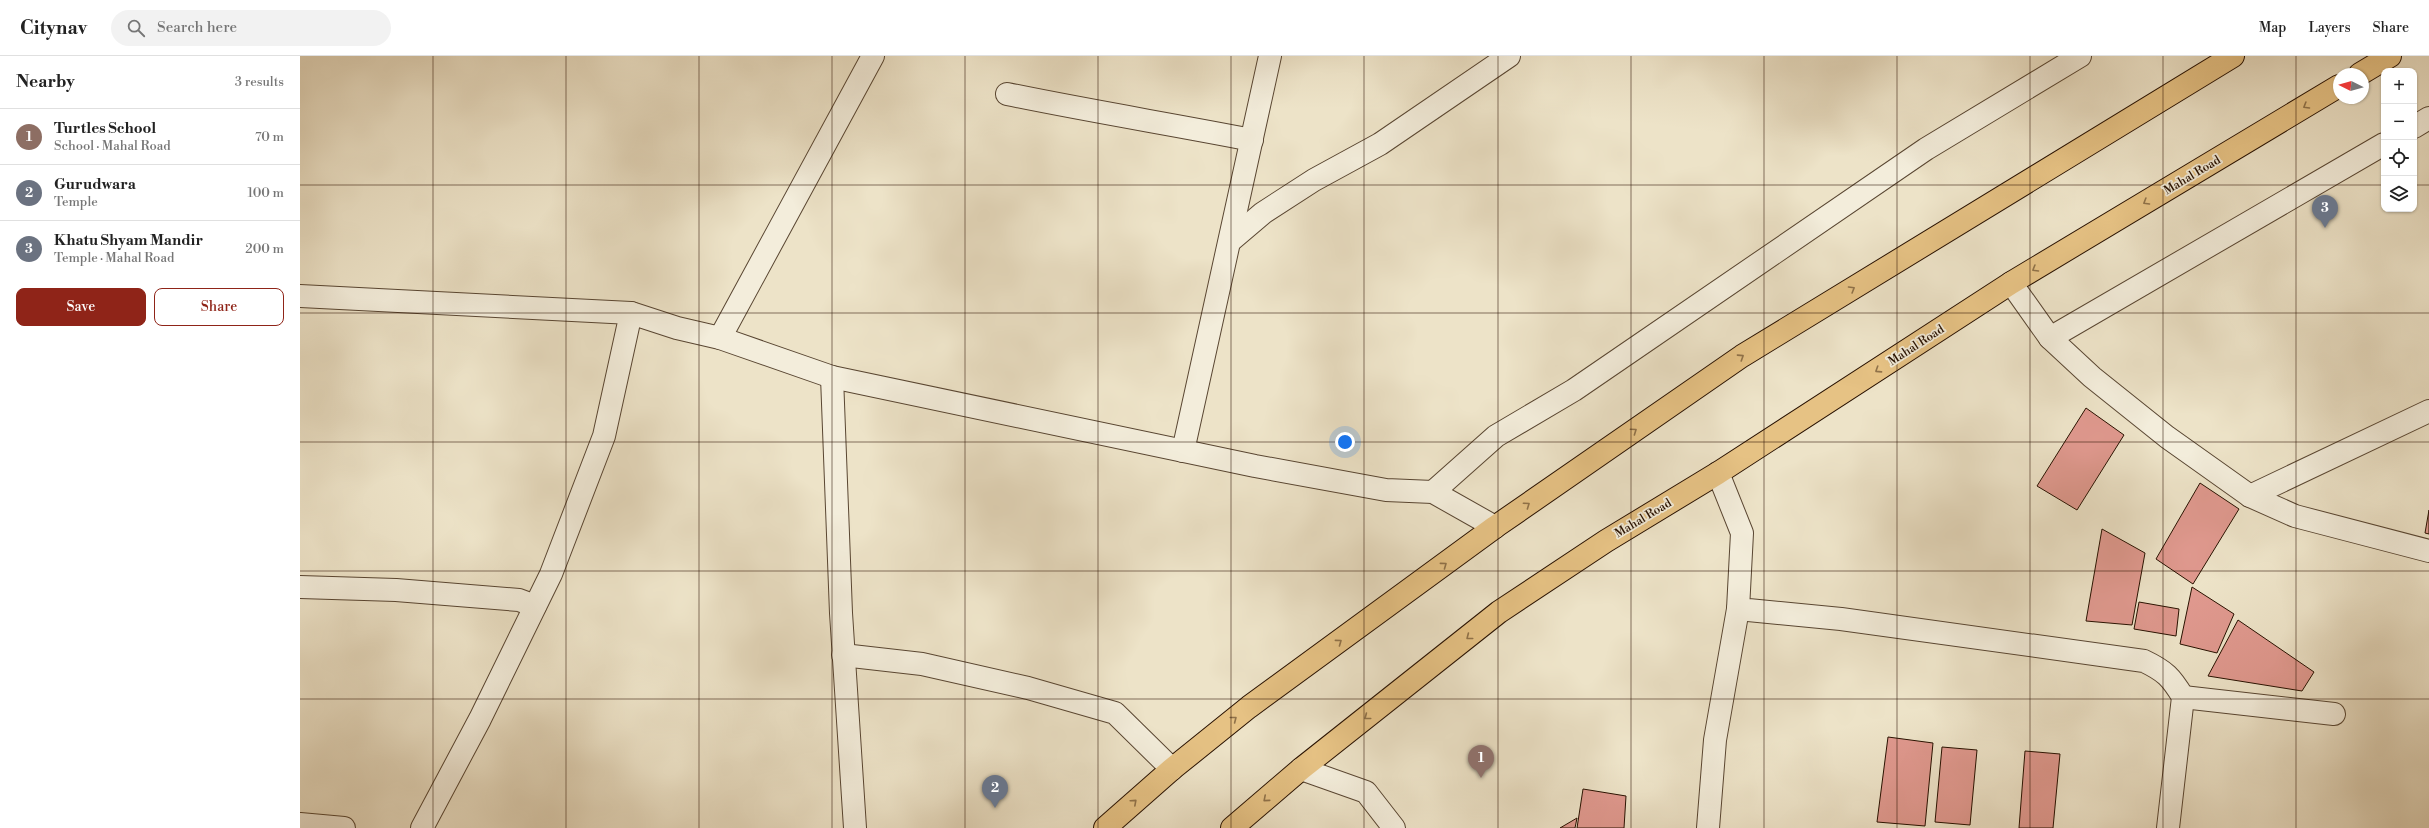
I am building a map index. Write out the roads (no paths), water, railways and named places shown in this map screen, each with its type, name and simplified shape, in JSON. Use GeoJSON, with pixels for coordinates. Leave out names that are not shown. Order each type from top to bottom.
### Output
{"type":"FeatureCollection","features":[{"type":"Feature","properties":{"kind":"main road"},"geometry":{"type":"LineString","coordinates":[[1105,828],[1172,769],[1249,707],[1495,527],[1742,356],[2233,56]]}},
{"type":"Feature","properties":{"kind":"main road"},"geometry":{"type":"LineString","coordinates":[[2369,69],[2390,56]]}},
{"type":"Feature","properties":{"kind":"main road","name":"Mahal Road"},"geometry":{"type":"LineString","coordinates":[[1232,828],[1300,769],[1499,612],[1606,541],[1718,473],[2011,283],[2333,90]]}},
{"type":"Feature","properties":{"kind":"street"},"geometry":{"type":"LineString","coordinates":[[720,338],[873,56]]}},
{"type":"Feature","properties":{"kind":"street"},"geometry":{"type":"LineString","coordinates":[[1183,451],[1270,56]]}},
{"type":"Feature","properties":{"kind":"street"},"geometry":{"type":"LineString","coordinates":[[1230,241],[1263,213],[1314,180],[1380,144],[1509,56]]}},
{"type":"Feature","properties":{"kind":"street"},"geometry":{"type":"LineString","coordinates":[[1433,492],[1496,436],[1580,386],[1926,149],[2080,56]]}},
{"type":"Feature","properties":{"kind":"street"},"geometry":{"type":"LineString","coordinates":[[1007,94],[1097,113],[1158,122],[1252,140]]}},
{"type":"Feature","properties":{"kind":"street"},"geometry":{"type":"LineString","coordinates":[[2417,124],[2429,118]]}},
{"type":"Feature","properties":{"kind":"street"},"geometry":{"type":"LineString","coordinates":[[2050,338],[2381,146]]}},
{"type":"Feature","properties":{"kind":"street"},"geometry":{"type":"LineString","coordinates":[[2011,283],[2050,338],[2092,377],[2161,432],[2250,496],[2295,516],[2429,551]]}},
{"type":"Feature","properties":{"kind":"street"},"geometry":{"type":"LineString","coordinates":[[300,296],[631,313],[677,328],[720,338],[832,377],[1183,451],[1386,490],[1433,492],[1495,527]]}},
{"type":"Feature","properties":{"kind":"street"},"geometry":{"type":"LineString","coordinates":[[422,828],[480,719],[551,574],[604,436],[631,313]]}},
{"type":"Feature","properties":{"kind":"street"},"geometry":{"type":"LineString","coordinates":[[832,377],[843,655],[855,828]]}},
{"type":"Feature","properties":{"kind":"street"},"geometry":{"type":"LineString","coordinates":[[2250,496],[2429,411]]}},
{"type":"Feature","properties":{"kind":"street"},"geometry":{"type":"LineString","coordinates":[[1708,828],[1716,740],[1738,609],[1742,533],[1718,473]]}},
{"type":"Feature","properties":{"kind":"street"},"geometry":{"type":"LineString","coordinates":[[300,587],[396,590],[519,600],[535,606]]}},
{"type":"Feature","properties":{"kind":"street"},"geometry":{"type":"LineString","coordinates":[[1738,609],[1841,619],[2144,661],[2160,668],[2172,678],[2183,697],[2168,828]]}},
{"type":"Feature","properties":{"kind":"street"},"geometry":{"type":"LineString","coordinates":[[843,655],[922,664],[1028,688],[1115,713],[1172,769]]}},
{"type":"Feature","properties":{"kind":"street"},"geometry":{"type":"LineString","coordinates":[[2183,697],[2334,714]]}},
{"type":"Feature","properties":{"kind":"street"},"geometry":{"type":"LineString","coordinates":[[1300,769],[1366,792],[1394,828]]}},
{"type":"Feature","properties":{"kind":"street"},"geometry":{"type":"LineString","coordinates":[[300,824],[344,828]]}},
{"type":"Feature","properties":{"kind":"place","name":"Khatu Shyam Mandir"},"geometry":{"type":"Point","coordinates":[2325,228]}},
{"type":"Feature","properties":{"kind":"place","name":"Turtles School"},"geometry":{"type":"Point","coordinates":[1481,778]}},
{"type":"Feature","properties":{"kind":"place","name":"Gurudwara"},"geometry":{"type":"Point","coordinates":[995,808]}}]}
